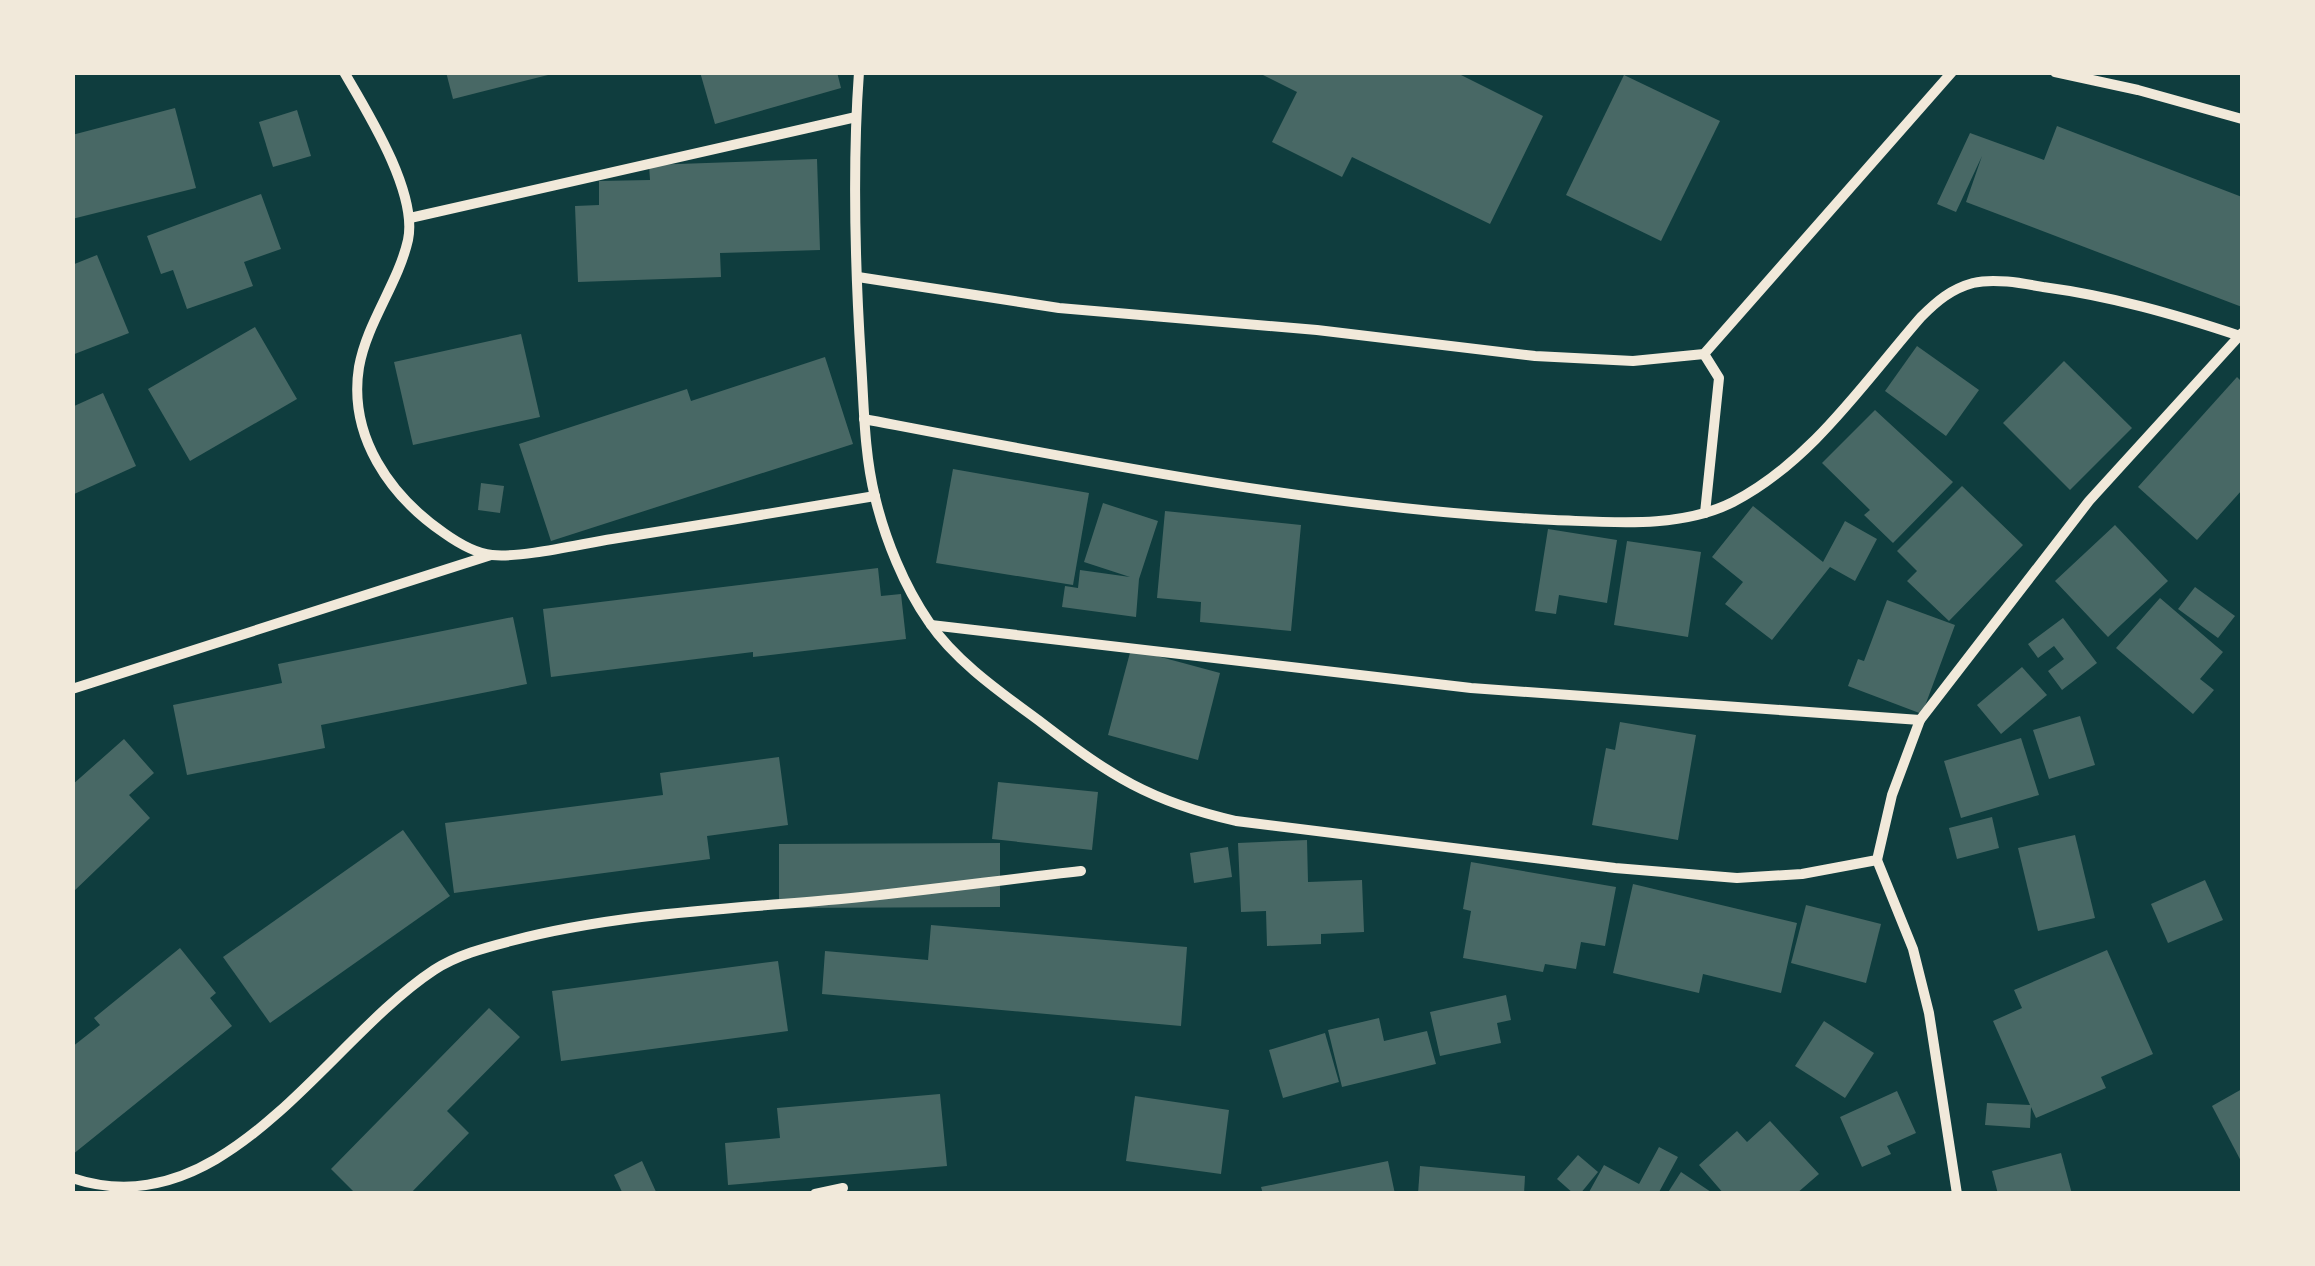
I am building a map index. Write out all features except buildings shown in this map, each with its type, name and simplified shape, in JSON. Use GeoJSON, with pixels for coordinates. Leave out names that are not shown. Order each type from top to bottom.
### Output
{"type":"FeatureCollection","features":[{"type":"Feature","properties":{"kind":"street"},"geometry":{"type":"LineString","coordinates":[[344,72],[388,154],[410,218],[408,242],[360,366],[358,394],[363,430],[394,491],[419,516],[462,546],[492,555]]}},
{"type":"Feature","properties":{"kind":"street"},"geometry":{"type":"LineString","coordinates":[[859,72],[858,278],[864,419],[874,496],[904,580],[930,624],[997,689],[1107,772],[1151,796],[1236,821],[1615,868],[1736,878],[1802,874],[1876,860]]}},
{"type":"Feature","properties":{"kind":"street"},"geometry":{"type":"LineString","coordinates":[[858,278],[1059,308],[1318,330],[1534,356],[1633,361],[1704,354],[1952,72]]}},
{"type":"Feature","properties":{"kind":"street"},"geometry":{"type":"LineString","coordinates":[[2054,72],[2242,119]]}},
{"type":"Feature","properties":{"kind":"street"},"geometry":{"type":"LineString","coordinates":[[410,218],[856,117]]}},
{"type":"Feature","properties":{"kind":"street"},"geometry":{"type":"LineString","coordinates":[[864,419],[1071,458],[1398,506],[1504,517],[1660,521],[1706,513],[1764,484],[1820,435],[1929,309],[1956,288],[1978,282],[2018,283],[2086,293],[2241,334],[2090,501],[1920,720],[1892,796],[1876,860],[1914,950],[1957,1194]]}},
{"type":"Feature","properties":{"kind":"street"},"geometry":{"type":"LineString","coordinates":[[1704,354],[1719,378],[1706,513]]}},
{"type":"Feature","properties":{"kind":"street"},"geometry":{"type":"LineString","coordinates":[[72,689],[492,555],[874,496]]}},
{"type":"Feature","properties":{"kind":"street"},"geometry":{"type":"LineString","coordinates":[[930,624],[1470,688],[1920,720]]}},
{"type":"Feature","properties":{"kind":"street"},"geometry":{"type":"LineString","coordinates":[[72,1178],[96,1185],[156,1189],[230,1152],[433,970],[468,953],[554,930],[646,917],[1081,871]]}},
{"type":"Feature","properties":{"kind":"street"},"geometry":{"type":"LineString","coordinates":[[816,1194],[843,1188]]}}]}
